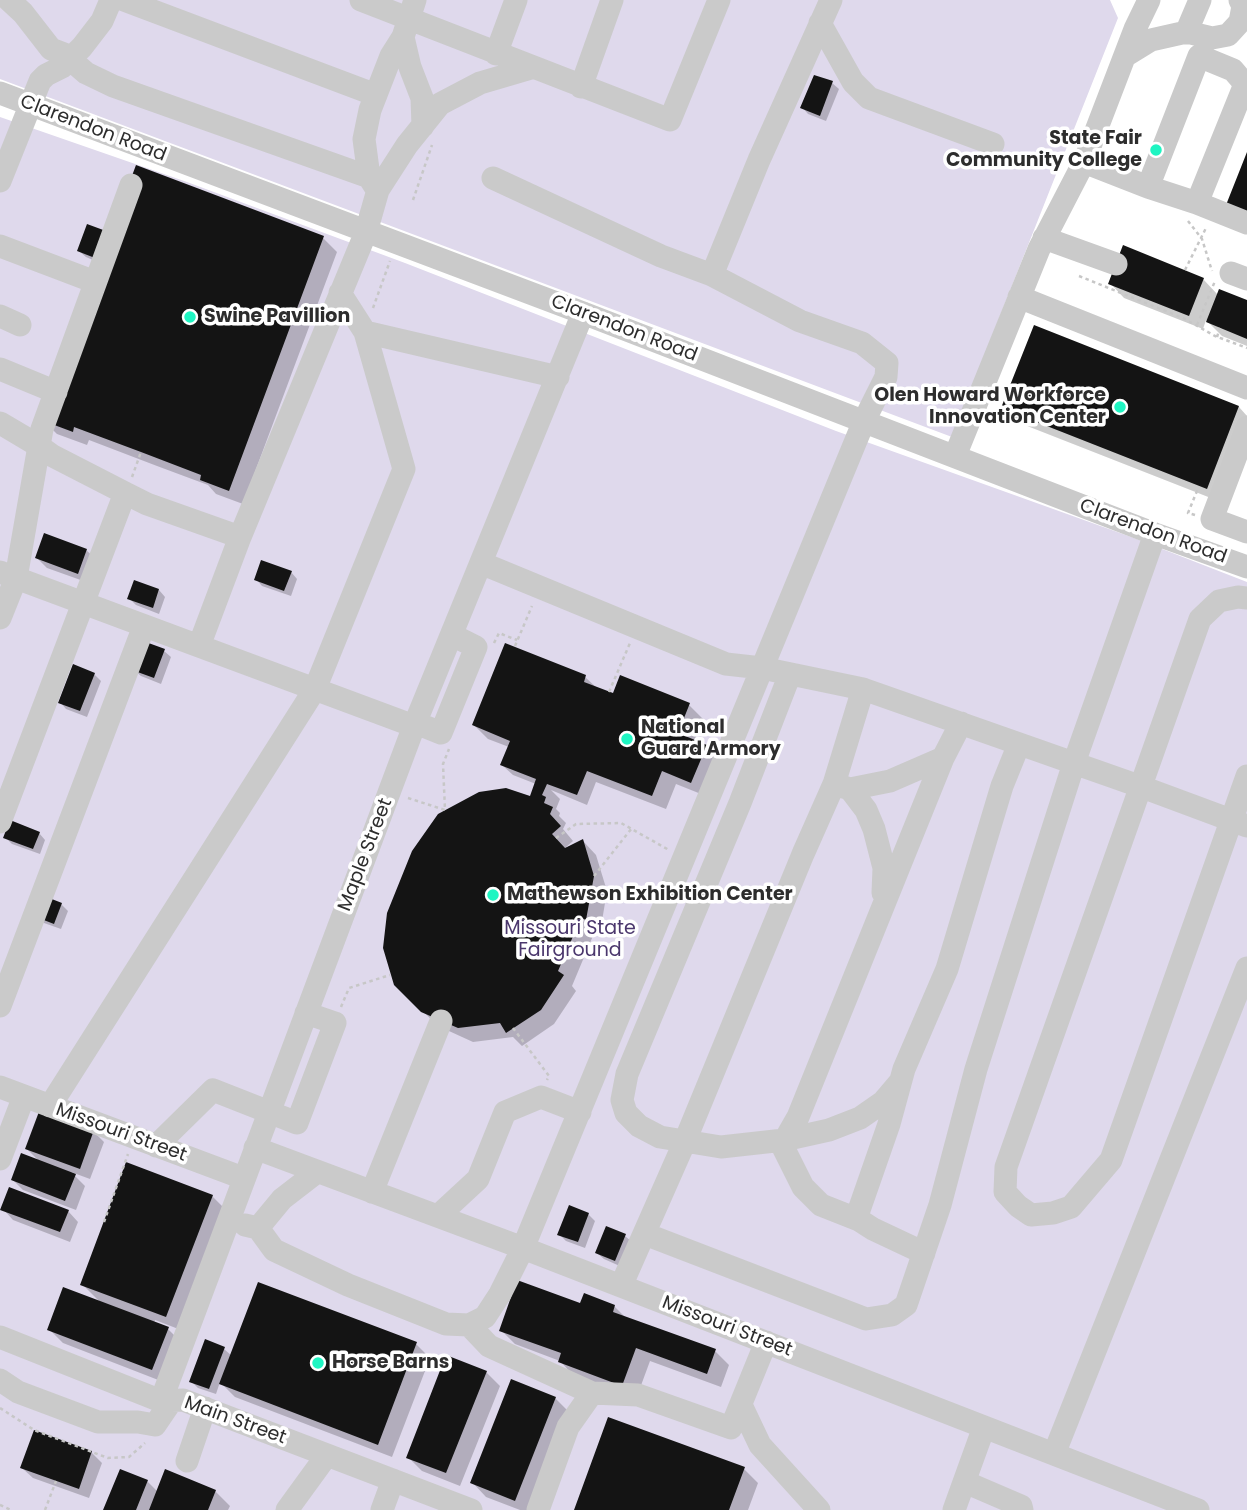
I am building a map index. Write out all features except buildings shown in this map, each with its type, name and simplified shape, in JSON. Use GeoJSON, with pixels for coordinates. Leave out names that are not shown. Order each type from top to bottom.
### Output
{"type":"FeatureCollection","features":[{"type":"Feature","properties":{"kind":"street"},"geometry":{"type":"LineString","coordinates":[[0,181],[40,81],[71,59],[102,21],[111,0]]}},
{"type":"Feature","properties":{"kind":"street"},"geometry":{"type":"LineString","coordinates":[[124,0],[376,95]]}},
{"type":"Feature","properties":{"kind":"street"},"geometry":{"type":"LineString","coordinates":[[361,0],[670,120],[719,0]]}},
{"type":"Feature","properties":{"kind":"street"},"geometry":{"type":"LineString","coordinates":[[496,54],[516,0]]}},
{"type":"Feature","properties":{"kind":"street"},"geometry":{"type":"LineString","coordinates":[[581,87],[612,0]]}},
{"type":"Feature","properties":{"kind":"street"},"geometry":{"type":"LineString","coordinates":[[712,275],[759,160],[831,0]]}},
{"type":"Feature","properties":{"kind":"street"},"geometry":{"type":"LineString","coordinates":[[955,456],[1044,238],[1084,162],[1149,0]]}},
{"type":"Feature","properties":{"kind":"street"},"geometry":{"type":"LineString","coordinates":[[1186,33],[1200,0]]}},
{"type":"Feature","properties":{"kind":"street"},"geometry":{"type":"LineString","coordinates":[[1125,56],[1151,40],[1186,33],[1212,38],[1228,35],[1240,22],[1243,6],[1240,0]]}},
{"type":"Feature","properties":{"kind":"street"},"geometry":{"type":"LineString","coordinates":[[21,4],[51,49],[71,59],[86,73],[113,86],[373,183]]}},
{"type":"Feature","properties":{"kind":"street"},"geometry":{"type":"LineString","coordinates":[[199,646],[240,537],[366,232],[373,183],[364,139],[370,110],[409,18]]}},
{"type":"Feature","properties":{"kind":"street"},"geometry":{"type":"LineString","coordinates":[[409,18],[410,67],[422,98],[428,132]]}},
{"type":"Feature","properties":{"kind":"street"},"geometry":{"type":"LineString","coordinates":[[820,23],[853,82],[869,98],[993,144]]}},
{"type":"Feature","properties":{"kind":"street"},"geometry":{"type":"LineString","coordinates":[[1148,187],[1199,56],[1233,70],[1245,84],[1197,203]]}},
{"type":"Feature","properties":{"kind":"street"},"geometry":{"type":"LineString","coordinates":[[373,183],[407,145],[428,132],[440,104],[480,83],[531,68]]}},
{"type":"Feature","properties":{"kind":"street","name":"Clarendon Road"},"geometry":{"type":"LineString","coordinates":[[0,93],[1247,567]]}},
{"type":"Feature","properties":{"kind":"street"},"geometry":{"type":"LineString","coordinates":[[1084,162],[1247,223]]}},
{"type":"Feature","properties":{"kind":"street"},"geometry":{"type":"LineString","coordinates":[[227,1222],[258,1228],[274,1250],[348,1285],[446,1324],[469,1325],[485,1317],[523,1248],[864,421],[886,377],[887,363],[862,342],[800,321],[712,275],[661,256],[493,178]]}},
{"type":"Feature","properties":{"kind":"street"},"geometry":{"type":"LineString","coordinates":[[0,618],[39,446],[55,392],[131,185]]}},
{"type":"Feature","properties":{"kind":"street"},"geometry":{"type":"LineString","coordinates":[[1044,238],[1115,264]]}},
{"type":"Feature","properties":{"kind":"street"},"geometry":{"type":"LineString","coordinates":[[0,246],[95,282]]}},
{"type":"Feature","properties":{"kind":"street"},"geometry":{"type":"LineString","coordinates":[[50,1106],[315,689],[404,470],[365,332],[340,293]]}},
{"type":"Feature","properties":{"kind":"street"},"geometry":{"type":"LineString","coordinates":[[1020,297],[1247,388]]}},
{"type":"Feature","properties":{"kind":"street","name":"Maple Street"},"geometry":{"type":"LineString","coordinates":[[155,1425],[167,1401],[243,1178],[415,724],[583,313]]}},
{"type":"Feature","properties":{"kind":"street"},"geometry":{"type":"LineString","coordinates":[[365,332],[558,377]]}},
{"type":"Feature","properties":{"kind":"street"},"geometry":{"type":"LineString","coordinates":[[0,369],[55,392]]}},
{"type":"Feature","properties":{"kind":"street"},"geometry":{"type":"LineString","coordinates":[[0,423],[53,456],[148,504],[240,537]]}},
{"type":"Feature","properties":{"kind":"street"},"geometry":{"type":"LineString","coordinates":[[1247,427],[1212,519],[1247,532]]}},
{"type":"Feature","properties":{"kind":"street"},"geometry":{"type":"LineString","coordinates":[[0,822],[125,493]]}},
{"type":"Feature","properties":{"kind":"street"},"geometry":{"type":"LineString","coordinates":[[645,1234],[866,1319],[892,1315],[906,1305],[940,1205],[976,1069],[1074,763],[1155,534]]}},
{"type":"Feature","properties":{"kind":"street"},"geometry":{"type":"LineString","coordinates":[[481,563],[726,664],[762,668],[863,689],[1239,823]]}},
{"type":"Feature","properties":{"kind":"street"},"geometry":{"type":"LineString","coordinates":[[8,575],[415,724]]}},
{"type":"Feature","properties":{"kind":"street"},"geometry":{"type":"LineString","coordinates":[[1247,598],[1219,601],[1200,619],[1006,1167],[1005,1192],[1031,1215],[1053,1213],[1071,1207],[1111,1160],[1239,823],[1247,776]]}},
{"type":"Feature","properties":{"kind":"street"},"geometry":{"type":"LineString","coordinates":[[0,1006],[144,626]]}},
{"type":"Feature","properties":{"kind":"street"},"geometry":{"type":"LineString","coordinates":[[790,674],[740,803],[627,1074],[622,1100],[626,1113],[639,1126],[660,1137],[721,1147],[784,1140],[829,1130],[860,1118],[883,1102],[900,1082]]}},
{"type":"Feature","properties":{"kind":"street"},"geometry":{"type":"LineString","coordinates":[[621,1286],[685,1141],[803,854],[842,786],[863,689]]}},
{"type":"Feature","properties":{"kind":"street"},"geometry":{"type":"LineString","coordinates":[[924,1253],[859,1220],[821,1205],[803,1187],[782,1144],[798,1117],[943,758],[961,723]]}},
{"type":"Feature","properties":{"kind":"street"},"geometry":{"type":"LineString","coordinates":[[859,1220],[858,1213],[889,1124],[900,1082],[947,969],[1002,786],[1019,744]]}},
{"type":"Feature","properties":{"kind":"street"},"geometry":{"type":"LineString","coordinates":[[842,786],[890,781],[943,758]]}},
{"type":"Feature","properties":{"kind":"street"},"geometry":{"type":"LineString","coordinates":[[842,786],[866,810],[874,829],[884,868],[883,905]]}},
{"type":"Feature","properties":{"kind":"street"},"geometry":{"type":"LineString","coordinates":[[1054,1454],[1247,968]]}},
{"type":"Feature","properties":{"kind":"street"},"geometry":{"type":"LineString","coordinates":[[145,1142],[213,1090],[297,1123],[335,1023],[306,1013]]}},
{"type":"Feature","properties":{"kind":"street"},"geometry":{"type":"LineString","coordinates":[[372,1192],[440,1021]]}},
{"type":"Feature","properties":{"kind":"street","name":"Missouri Street"},"geometry":{"type":"LineString","coordinates":[[0,1087],[243,1178]]}},
{"type":"Feature","properties":{"kind":"street"},"geometry":{"type":"LineString","coordinates":[[0,1159],[24,1096]]}},
{"type":"Feature","properties":{"kind":"street"},"geometry":{"type":"LineString","coordinates":[[438,1216],[478,1179],[505,1112],[541,1097],[580,1112]]}},
{"type":"Feature","properties":{"kind":"street","name":"Missouri Street"},"geometry":{"type":"LineString","coordinates":[[255,1148],[523,1248],[1198,1510]]}},
{"type":"Feature","properties":{"kind":"street"},"geometry":{"type":"LineString","coordinates":[[258,1228],[282,1199],[317,1171]]}},
{"type":"Feature","properties":{"kind":"street"},"geometry":{"type":"LineString","coordinates":[[469,1325],[489,1346],[592,1393],[638,1395],[731,1428],[766,1342]]}},
{"type":"Feature","properties":{"kind":"street","name":"Main Street"},"geometry":{"type":"LineString","coordinates":[[0,1337],[167,1401],[183,1400],[205,1408],[471,1510]]}},
{"type":"Feature","properties":{"kind":"street"},"geometry":{"type":"LineString","coordinates":[[0,1380],[18,1392],[99,1422],[155,1425]]}},
{"type":"Feature","properties":{"kind":"street"},"geometry":{"type":"LineString","coordinates":[[538,1510],[568,1427],[592,1393]]}},
{"type":"Feature","properties":{"kind":"street"},"geometry":{"type":"LineString","coordinates":[[741,1405],[761,1445],[819,1510]]}},
{"type":"Feature","properties":{"kind":"street"},"geometry":{"type":"LineString","coordinates":[[187,1461],[205,1408]]}},
{"type":"Feature","properties":{"kind":"street"},"geometry":{"type":"LineString","coordinates":[[954,1510],[985,1427]]}},
{"type":"Feature","properties":{"kind":"street"},"geometry":{"type":"LineString","coordinates":[[287,1510],[327,1455]]}},
{"type":"Feature","properties":{"kind":"street"},"geometry":{"type":"LineString","coordinates":[[382,1510],[393,1480]]}},
{"type":"Feature","properties":{"kind":"street"},"geometry":{"type":"LineString","coordinates":[[965,1482],[1021,1506],[1022,1510]]}},
{"type":"Feature","properties":{"kind":"path"},"geometry":{"type":"LineString","coordinates":[[413,200],[428,132]]}},
{"type":"Feature","properties":{"kind":"path"},"geometry":{"type":"LineString","coordinates":[[365,332],[391,258]]}},
{"type":"Feature","properties":{"kind":"path"},"geometry":{"type":"LineString","coordinates":[[1079,276],[1247,348]]}},
{"type":"Feature","properties":{"kind":"path"},"geometry":{"type":"LineString","coordinates":[[1198,325],[1231,278]]}},
{"type":"Feature","properties":{"kind":"path"},"geometry":{"type":"LineString","coordinates":[[1217,337],[1220,328]]}},
{"type":"Feature","properties":{"kind":"path"},"geometry":{"type":"LineString","coordinates":[[125,493],[141,452]]}},
{"type":"Feature","properties":{"kind":"path"},"geometry":{"type":"LineString","coordinates":[[515,646],[540,587]]}},
{"type":"Feature","properties":{"kind":"path"},"geometry":{"type":"LineString","coordinates":[[609,692],[637,627]]}},
{"type":"Feature","properties":{"kind":"path"},"geometry":{"type":"LineString","coordinates":[[390,792],[445,810]]}},
{"type":"Feature","properties":{"kind":"path"},"geometry":{"type":"LineString","coordinates":[[556,838],[576,824],[621,823],[684,859]]}},
{"type":"Feature","properties":{"kind":"path"},"geometry":{"type":"LineString","coordinates":[[594,876],[632,828]]}},
{"type":"Feature","properties":{"kind":"path"},"geometry":{"type":"LineString","coordinates":[[335,1023],[349,988],[390,975]]}},
{"type":"Feature","properties":{"kind":"path"},"geometry":{"type":"LineString","coordinates":[[513,1028],[549,1076],[541,1097]]}},
{"type":"Feature","properties":{"kind":"path"},"geometry":{"type":"LineString","coordinates":[[104,1222],[145,1142]]}},
{"type":"Feature","properties":{"kind":"path"},"geometry":{"type":"LineString","coordinates":[[0,1408],[34,1430],[108,1458],[129,1457],[143,1446],[155,1425]]}},
{"type":"Feature","properties":{"kind":"path"},"geometry":{"type":"LineString","coordinates":[[45,1510],[56,1481]]}},
{"type":"Feature","properties":{"kind":"path"},"geometry":{"type":"LineString","coordinates":[[0,1505],[11,1510]]}},
{"type":"Feature","properties":{"kind":"green space"},"geometry":{"type":"Polygon","coordinates":[[[0,0],[1110,0],[1118,18],[952,437],[0,79],[0,0]]]}},
{"type":"Feature","properties":{"kind":"green space","name":"Missouri State Fairground"},"geometry":{"type":"Polygon","coordinates":[[[0,117],[187,182],[405,263],[836,431],[1134,538],[1247,582],[1247,1510],[0,1510],[0,117]]]}},
{"type":"Feature","properties":{"kind":"place","name":"State Fair Community College"},"geometry":{"type":"Point","coordinates":[1156,150]}},
{"type":"Feature","properties":{"kind":"place","name":"Swine Pavillion"},"geometry":{"type":"Point","coordinates":[190,317]}},
{"type":"Feature","properties":{"kind":"place","name":"Olen Howard Workforce Innovation Center"},"geometry":{"type":"Point","coordinates":[1120,407]}},
{"type":"Feature","properties":{"kind":"place","name":"National Guard Armory"},"geometry":{"type":"Point","coordinates":[627,739]}},
{"type":"Feature","properties":{"kind":"place","name":"Mathewson Exhibition Center"},"geometry":{"type":"Point","coordinates":[493,895]}},
{"type":"Feature","properties":{"kind":"place","name":"Horse Barns"},"geometry":{"type":"Point","coordinates":[318,1363]}}]}
